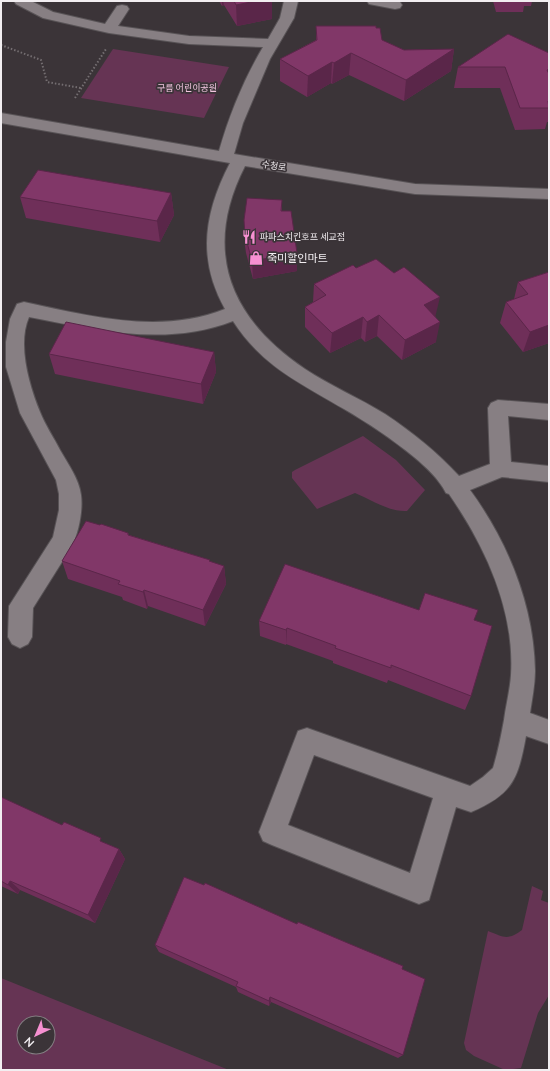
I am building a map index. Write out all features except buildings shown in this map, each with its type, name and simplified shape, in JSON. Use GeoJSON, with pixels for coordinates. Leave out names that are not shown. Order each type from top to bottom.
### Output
{"type":"FeatureCollection","features":[{"type":"Feature","properties":{"kind":"street"},"geometry":{"type":"LineString","coordinates":[[21,1],[48,14],[109,29],[189,40],[272,43]]}},
{"type":"Feature","properties":{"kind":"street"},"geometry":{"type":"LineString","coordinates":[[291,1],[286,18],[263,59],[235,123],[233,159],[224,193],[216,234],[216,258],[221,278],[230,300],[237,312],[247,327],[263,345],[294,371],[370,414],[401,436],[438,467],[473,510],[490,541],[508,584],[515,609],[523,672],[516,720],[504,775],[492,788],[471,799],[448,790],[307,740],[272,832],[419,890],[448,790]]}},
{"type":"Feature","properties":{"kind":"street"},"geometry":{"type":"LineString","coordinates":[[374,1],[395,5]]}},
{"type":"Feature","properties":{"kind":"street"},"geometry":{"type":"LineString","coordinates":[[109,29],[122,9]]}},
{"type":"Feature","properties":{"kind":"street","name":"수청로"},"geometry":{"type":"LineString","coordinates":[[1,118],[233,159],[415,188],[549,194]]}},
{"type":"Feature","properties":{"kind":"street"},"geometry":{"type":"LineString","coordinates":[[20,637],[21,606],[64,539],[70,510],[70,494],[66,480],[30,413],[16,367],[15,342],[19,319],[24,309],[107,325],[150,330],[170,330],[198,325],[237,312]]}},
{"type":"Feature","properties":{"kind":"street"},"geometry":{"type":"LineString","coordinates":[[501,470],[498,408],[549,412]]}},
{"type":"Feature","properties":{"kind":"street"},"geometry":{"type":"LineString","coordinates":[[454,487],[501,470],[549,474]]}},
{"type":"Feature","properties":{"kind":"street"},"geometry":{"type":"LineString","coordinates":[[516,720],[549,732]]}},
{"type":"Feature","properties":{"kind":"path"},"geometry":{"type":"LineString","coordinates":[[1,45],[41,60],[47,82],[81,88]]}},
{"type":"Feature","properties":{"kind":"path"},"geometry":{"type":"LineString","coordinates":[[75,98],[108,47]]}},
{"type":"Feature","properties":{"kind":"green space","name":"구름 어린이공원"},"geometry":{"type":"Polygon","coordinates":[[[113,49],[229,67],[204,118],[81,98],[113,49]]]}},
{"type":"Feature","properties":{"kind":"green space"},"geometry":{"type":"Polygon","coordinates":[[[363,436],[396,460],[425,490],[407,511],[387,508],[355,493],[317,509],[292,478],[292,472],[295,470],[363,436]]]}},
{"type":"Feature","properties":{"kind":"green space"},"geometry":{"type":"Polygon","coordinates":[[[532,886],[543,891],[541,900],[549,903],[549,995],[538,1013],[521,1068],[505,1070],[474,1056],[466,1050],[464,1043],[488,931],[509,937],[522,930],[532,886]]]}},
{"type":"Feature","properties":{"kind":"green space"},"geometry":{"type":"Polygon","coordinates":[[[1,978],[229,1070],[1,1070],[1,978]]]}},
{"type":"Feature","properties":{"kind":"place","name":"파파스치킨호프 세교점"},"geometry":{"type":"Point","coordinates":[249,237]}},
{"type":"Feature","properties":{"kind":"place","name":"죽미할인마트"},"geometry":{"type":"Point","coordinates":[256,258]}}]}
